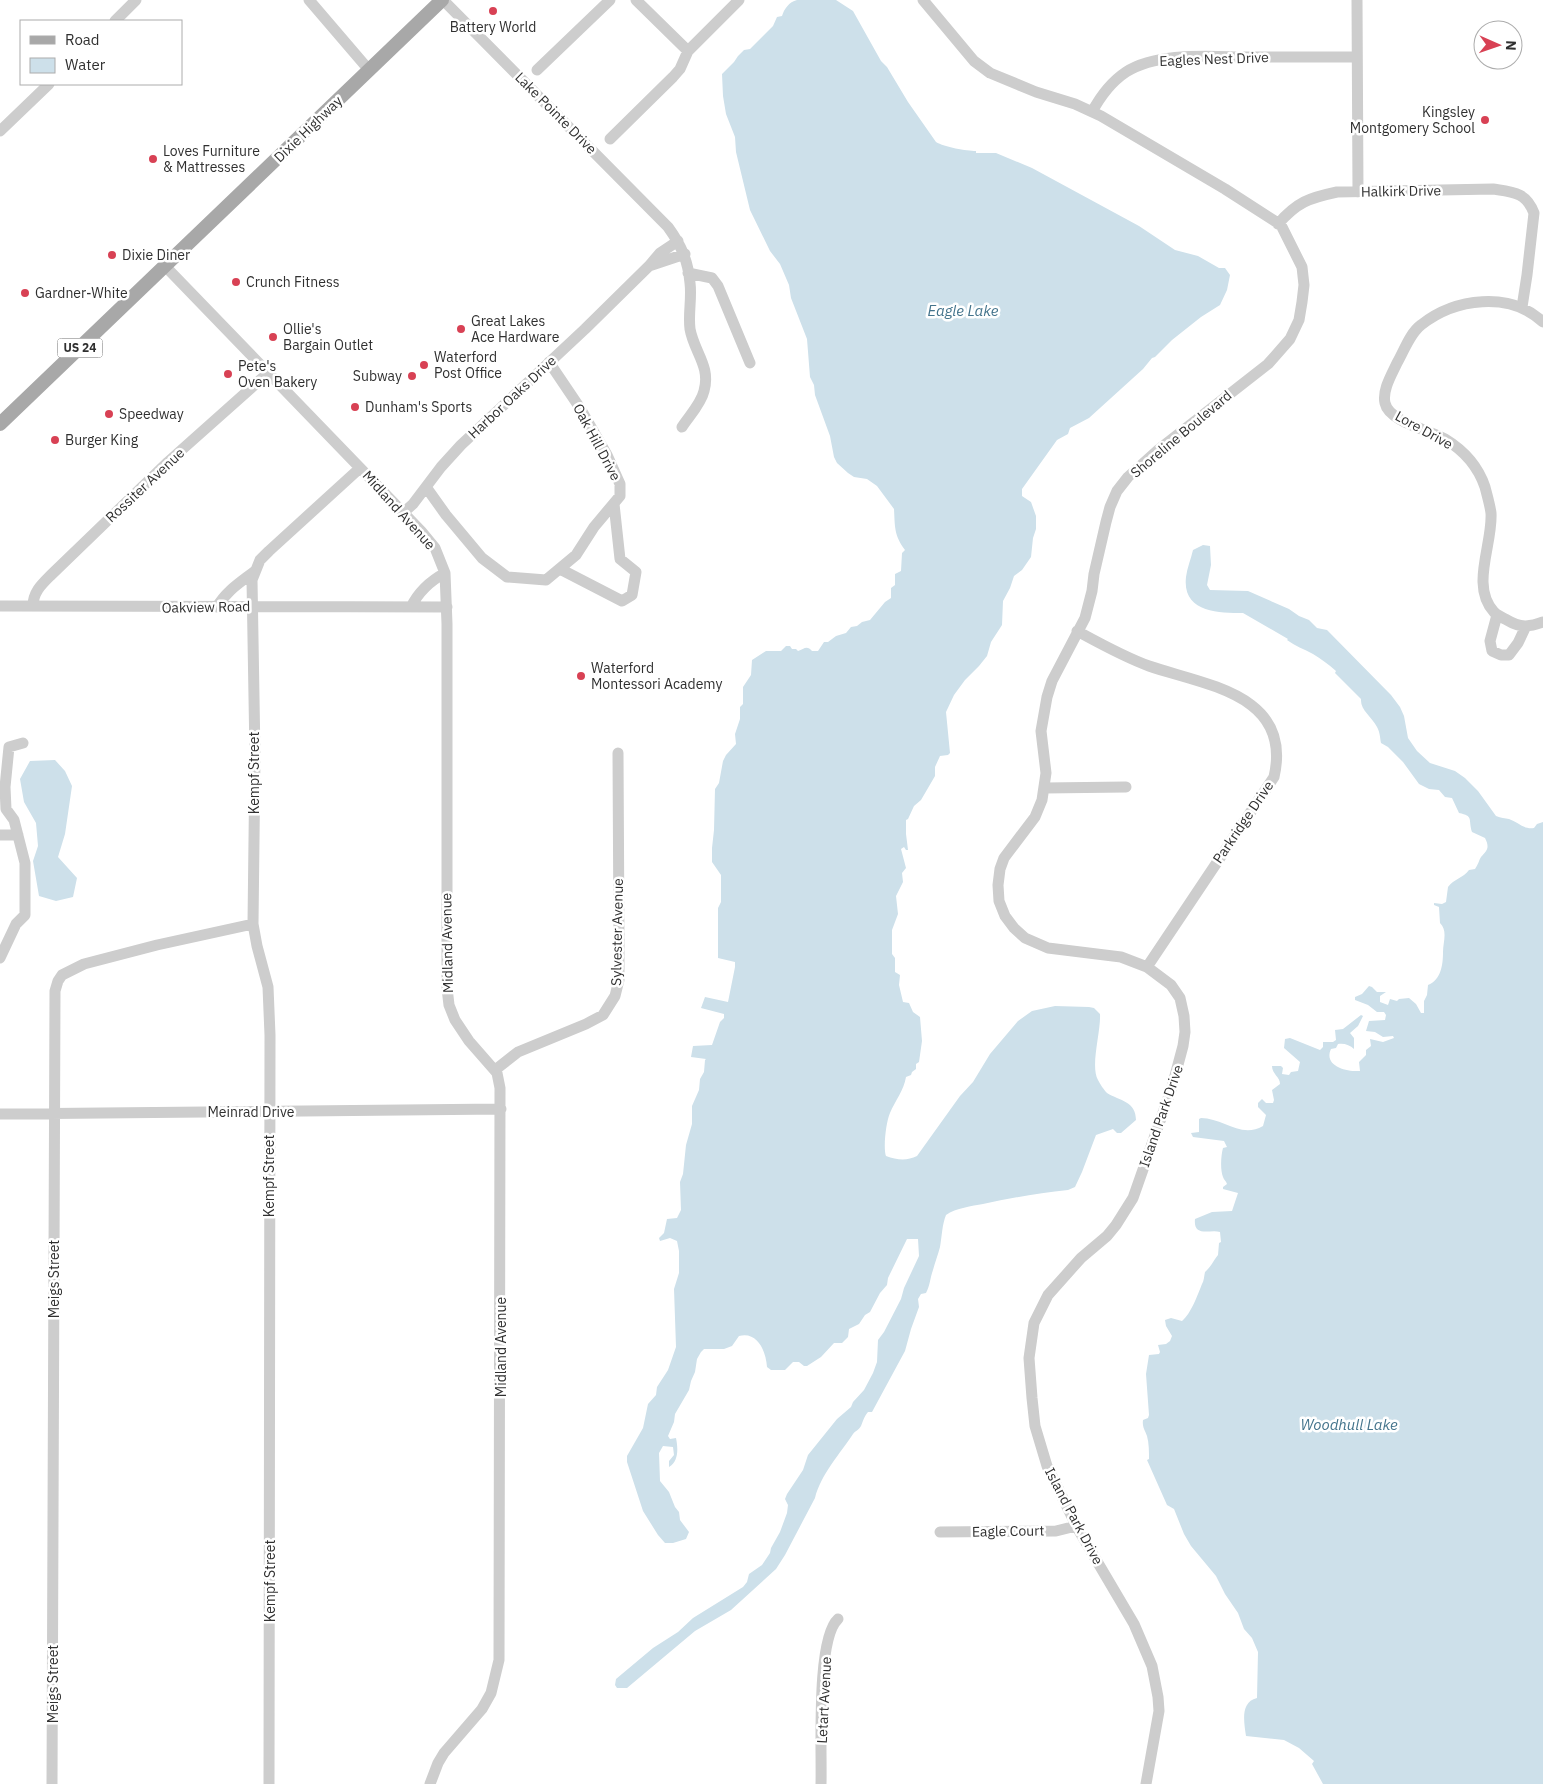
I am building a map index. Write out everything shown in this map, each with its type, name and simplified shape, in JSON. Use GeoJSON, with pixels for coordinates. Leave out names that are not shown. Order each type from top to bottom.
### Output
{"type":"FeatureCollection","features":[{"type":"Feature","properties":{"kind":"main road","name":"Dixie Highway"},"geometry":{"type":"LineString","coordinates":[[0,424],[442,0]]}},
{"type":"Feature","properties":{"kind":"main road"},"geometry":{"type":"LineString","coordinates":[[0,412],[21,393],[39,387]]}},
{"type":"Feature","properties":{"kind":"street"},"geometry":{"type":"LineString","coordinates":[[116,20],[136,0]]}},
{"type":"Feature","properties":{"kind":"street"},"geometry":{"type":"LineString","coordinates":[[309,0],[369,70]]}},
{"type":"Feature","properties":{"kind":"street","name":"Lake Pointe Drive"},"geometry":{"type":"LineString","coordinates":[[442,0],[668,227],[678,241],[685,254],[690,283],[690,329],[703,361],[705,382],[704,392],[699,403],[682,427]]}},
{"type":"Feature","properties":{"kind":"street"},"geometry":{"type":"LineString","coordinates":[[537,70],[610,0]]}},
{"type":"Feature","properties":{"kind":"street"},"geometry":{"type":"LineString","coordinates":[[636,0],[688,51]]}},
{"type":"Feature","properties":{"kind":"street"},"geometry":{"type":"LineString","coordinates":[[610,139],[680,70],[688,51],[739,0]]}},
{"type":"Feature","properties":{"kind":"street","name":"Shoreline Boulevard"},"geometry":{"type":"LineString","coordinates":[[923,0],[974,61],[990,73],[1092,112],[1175,158],[1234,194],[1278,224],[1292,244],[1302,267],[1304,285],[1302,302],[1299,320],[1290,339],[1268,364],[1158,450],[1128,477],[1117,491],[1106,522],[1087,609],[1052,681],[1042,720],[1041,731],[1046,773],[1045,788],[1035,817],[1004,858],[1000,869],[998,884],[999,901],[1005,916],[1025,938],[1048,948],[1121,957],[1147,967]]}},
{"type":"Feature","properties":{"kind":"street"},"geometry":{"type":"LineString","coordinates":[[1357,0],[1358,192]]}},
{"type":"Feature","properties":{"kind":"street","name":"Eagles Nest Drive"},"geometry":{"type":"LineString","coordinates":[[1092,112],[1101,96],[1126,72],[1148,62],[1165,58],[1357,57]]}},
{"type":"Feature","properties":{"kind":"street"},"geometry":{"type":"LineString","coordinates":[[0,130],[48,85]]}},
{"type":"Feature","properties":{"kind":"street","name":"Halkirk Drive"},"geometry":{"type":"LineString","coordinates":[[1278,224],[1290,210],[1313,197],[1337,192],[1493,189],[1514,192],[1523,196],[1529,203],[1535,220],[1522,307]]}},
{"type":"Feature","properties":{"kind":"street","name":"Harbor Oaks Drive"},"geometry":{"type":"LineString","coordinates":[[403,513],[413,504],[441,467],[461,445],[650,266],[660,254],[678,241]]}},
{"type":"Feature","properties":{"kind":"street"},"geometry":{"type":"LineString","coordinates":[[650,266],[685,254]]}},
{"type":"Feature","properties":{"kind":"street","name":"Midland Avenue"},"geometry":{"type":"LineString","coordinates":[[165,266],[269,372],[435,548],[445,573],[447,607],[447,988],[449,1005],[455,1020],[469,1041],[494,1070],[500,1088],[499,1660],[491,1693],[482,1709],[444,1753],[430,1784]]}},
{"type":"Feature","properties":{"kind":"street"},"geometry":{"type":"LineString","coordinates":[[688,274],[712,278],[718,286],[750,363]]}},
{"type":"Feature","properties":{"kind":"street","name":"Lore Drive"},"geometry":{"type":"LineString","coordinates":[[1498,615],[1488,603],[1484,592],[1491,514],[1484,486],[1477,469],[1465,454],[1444,439],[1396,417],[1385,403],[1385,397],[1391,376],[1419,326],[1453,307],[1472,302],[1495,302],[1522,307],[1543,322]]}},
{"type":"Feature","properties":{"kind":"street","name":"Oak Hill Drive"},"geometry":{"type":"LineString","coordinates":[[426,487],[446,515],[482,558],[507,577],[546,580],[576,555],[594,527],[620,496],[620,484],[607,455],[580,408],[549,362]]}},
{"type":"Feature","properties":{"kind":"street","name":"Rossiter Avenue"},"geometry":{"type":"LineString","coordinates":[[32,606],[32,599],[38,588],[51,575],[168,462],[269,372]]}},
{"type":"Feature","properties":{"kind":"street","name":"Kempf Street"},"geometry":{"type":"LineString","coordinates":[[269,1784],[270,1003],[254,924],[252,580],[260,560],[360,468]]}},
{"type":"Feature","properties":{"kind":"street"},"geometry":{"type":"LineString","coordinates":[[560,569],[622,601],[632,594],[636,572],[620,559],[614,504]]}},
{"type":"Feature","properties":{"kind":"street","name":"Kempf Street"},"geometry":{"type":"LineString","coordinates":[[217,607],[230,589],[255,571]]}},
{"type":"Feature","properties":{"kind":"street"},"geometry":{"type":"LineString","coordinates":[[411,606],[424,588],[445,573]]}},
{"type":"Feature","properties":{"kind":"street","name":"Oakview Road"},"geometry":{"type":"LineString","coordinates":[[0,606],[447,607]]}},
{"type":"Feature","properties":{"kind":"street"},"geometry":{"type":"LineString","coordinates":[[1526,626],[1518,644],[1509,655],[1501,655],[1492,651],[1490,641],[1498,615],[1520,626],[1526,626],[1532,626],[1543,622]]}},
{"type":"Feature","properties":{"kind":"street","name":"Parkridge Drive"},"geometry":{"type":"LineString","coordinates":[[1077,631],[1140,662],[1234,694],[1253,706],[1266,718],[1272,730],[1276,746],[1274,777],[1147,967]]}},
{"type":"Feature","properties":{"kind":"street"},"geometry":{"type":"LineString","coordinates":[[0,958],[16,924],[25,915],[25,864],[14,820],[3,809],[9,747],[23,743]]}},
{"type":"Feature","properties":{"kind":"street","name":"Sylvester Avenue"},"geometry":{"type":"LineString","coordinates":[[494,1070],[525,1048],[586,1024],[603,1015],[615,996],[619,980],[620,942],[618,753]]}},
{"type":"Feature","properties":{"kind":"street"},"geometry":{"type":"LineString","coordinates":[[1045,788],[1126,787]]}},
{"type":"Feature","properties":{"kind":"street"},"geometry":{"type":"LineString","coordinates":[[0,835],[18,835]]}},
{"type":"Feature","properties":{"kind":"street","name":"Meigs Street"},"geometry":{"type":"LineString","coordinates":[[52,1784],[56,1113],[54,996],[58,981],[62,975],[84,964],[157,945],[254,924]]}},
{"type":"Feature","properties":{"kind":"street","name":"Island Park Drive"},"geometry":{"type":"LineString","coordinates":[[1146,1784],[1159,1711],[1152,1666],[1134,1624],[1076,1526],[1047,1466],[1035,1426],[1030,1377],[1031,1339],[1034,1323],[1048,1295],[1081,1258],[1107,1236],[1133,1198],[1172,1088],[1183,1046],[1185,1032],[1184,1016],[1180,998],[1171,986],[1147,967]]}},
{"type":"Feature","properties":{"kind":"street","name":"Meinrad Drive"},"geometry":{"type":"LineString","coordinates":[[0,1114],[501,1109]]}},
{"type":"Feature","properties":{"kind":"street","name":"Eagle Court"},"geometry":{"type":"LineString","coordinates":[[940,1532],[1056,1530],[1076,1526]]}},
{"type":"Feature","properties":{"kind":"street","name":"Letart Avenue"},"geometry":{"type":"LineString","coordinates":[[821,1784],[822,1674],[830,1632],[838,1618]]}},
{"type":"Feature","properties":{"kind":"water","name":"Eagle Lake"},"geometry":{"type":"Polygon","coordinates":[[[797,0],[836,0],[853,11],[881,61],[887,67],[908,102],[936,142],[944,146],[976,151],[976,153],[996,153],[1032,168],[1139,226],[1175,250],[1198,256],[1219,268],[1225,268],[1230,275],[1227,290],[1220,305],[1172,340],[1089,418],[1070,428],[1068,434],[1057,440],[1022,489],[1022,496],[1031,502],[1036,516],[1036,529],[1031,557],[1022,570],[1014,576],[1003,601],[1002,625],[991,642],[987,656],[954,695],[946,712],[950,753],[940,756],[935,767],[935,776],[921,800],[914,806],[906,820],[908,850],[904,847],[901,849],[906,868],[902,873],[903,882],[896,896],[898,914],[892,930],[892,954],[895,958],[895,972],[900,975],[899,985],[903,1002],[909,1003],[913,1012],[920,1017],[922,1041],[916,1069],[911,1075],[906,1077],[889,1117],[885,1141],[886,1156],[909,1159],[917,1156],[960,1096],[973,1082],[990,1054],[1018,1021],[1032,1011],[1055,1006],[1089,1007],[1094,1008],[1100,1014],[1095,1058],[1098,1080],[1107,1093],[1130,1105],[1136,1120],[1121,1133],[1117,1133],[1113,1129],[1096,1135],[1075,1187],[1068,1190],[969,1207],[946,1215],[940,1247],[928,1288],[926,1293],[921,1294],[918,1299],[919,1307],[905,1351],[872,1412],[868,1412],[860,1427],[826,1472],[815,1498],[776,1569],[731,1610],[695,1631],[627,1688],[617,1688],[615,1685],[616,1679],[653,1648],[678,1632],[693,1618],[743,1587],[747,1582],[749,1574],[762,1565],[770,1553],[787,1513],[788,1505],[785,1499],[787,1494],[803,1470],[808,1455],[837,1419],[851,1407],[864,1390],[873,1373],[877,1362],[878,1340],[901,1299],[919,1256],[918,1239],[907,1239],[888,1278],[887,1285],[880,1293],[870,1312],[865,1315],[859,1324],[849,1329],[848,1337],[842,1343],[834,1343],[821,1357],[807,1366],[799,1362],[793,1362],[785,1370],[771,1370],[767,1367],[765,1355],[760,1344],[746,1335],[739,1336],[732,1346],[724,1349],[704,1349],[701,1352],[697,1359],[689,1390],[675,1414],[668,1436],[670,1439],[676,1438],[677,1450],[675,1461],[669,1467],[669,1461],[674,1455],[673,1447],[663,1446],[659,1453],[660,1481],[669,1492],[679,1512],[680,1520],[689,1532],[686,1539],[665,1543],[643,1511],[627,1462],[627,1456],[643,1428],[648,1404],[656,1395],[657,1387],[668,1370],[676,1347],[674,1289],[679,1273],[679,1251],[677,1241],[670,1238],[660,1241],[659,1238],[664,1233],[667,1219],[677,1218],[681,1210],[680,1182],[683,1174],[686,1145],[692,1124],[692,1106],[699,1090],[706,1059],[691,1057],[693,1046],[712,1045],[720,1022],[724,1018],[724,1014],[701,1008],[705,997],[728,1002],[735,967],[735,962],[718,958],[718,908],[721,902],[721,875],[712,862],[715,789],[719,783],[723,761],[736,744],[735,734],[740,719],[740,707],[743,704],[743,687],[751,675],[752,660],[766,651],[781,651],[786,646],[790,646],[798,651],[807,648],[812,651],[818,651],[824,642],[828,642],[836,636],[846,633],[851,627],[870,620],[885,602],[891,598],[891,588],[895,585],[895,574],[901,571],[902,553],[905,550],[897,535],[894,509],[877,486],[867,479],[854,477],[848,473],[837,463],[834,457],[830,436],[810,377],[807,339],[780,264],[770,251],[750,210],[736,152],[735,137],[726,114],[722,74],[744,50],[750,49],[773,26],[777,17],[782,16],[789,4],[797,0]]]}},
{"type":"Feature","properties":{"kind":"water","name":"Woodhull Lake"},"geometry":{"type":"Polygon","coordinates":[[[1203,545],[1210,546],[1211,565],[1207,585],[1210,590],[1248,591],[1289,609],[1309,620],[1317,628],[1327,630],[1391,695],[1404,716],[1408,738],[1417,751],[1430,763],[1455,771],[1465,778],[1478,791],[1496,816],[1530,828],[1534,828],[1537,824],[1543,822],[1543,1784],[1323,1784],[1312,1764],[1314,1761],[1299,1748],[1284,1740],[1246,1736],[1244,1713],[1248,1704],[1257,1698],[1258,1652],[1252,1638],[1244,1629],[1238,1613],[1216,1576],[1191,1546],[1174,1509],[1167,1505],[1147,1460],[1149,1459],[1149,1445],[1143,1427],[1143,1420],[1148,1418],[1149,1415],[1146,1374],[1149,1355],[1159,1354],[1158,1345],[1166,1344],[1170,1341],[1172,1336],[1165,1320],[1171,1318],[1182,1321],[1188,1314],[1203,1283],[1205,1272],[1218,1255],[1219,1243],[1221,1242],[1220,1232],[1199,1231],[1195,1225],[1195,1219],[1212,1212],[1232,1211],[1238,1193],[1223,1189],[1227,1184],[1221,1167],[1223,1148],[1227,1147],[1224,1141],[1193,1137],[1191,1133],[1199,1132],[1199,1119],[1201,1118],[1247,1130],[1263,1126],[1266,1115],[1258,1107],[1258,1103],[1262,1099],[1266,1103],[1273,1103],[1272,1090],[1280,1084],[1272,1066],[1281,1066],[1283,1068],[1282,1074],[1289,1075],[1291,1072],[1298,1071],[1300,1062],[1284,1048],[1285,1039],[1290,1038],[1320,1050],[1323,1047],[1323,1042],[1333,1042],[1336,1040],[1335,1030],[1343,1029],[1361,1015],[1363,1016],[1358,1026],[1350,1033],[1354,1038],[1354,1049],[1351,1046],[1338,1044],[1336,1048],[1331,1049],[1329,1055],[1333,1064],[1338,1067],[1360,1071],[1359,1062],[1366,1055],[1366,1050],[1371,1046],[1370,1039],[1383,1042],[1394,1038],[1393,1036],[1383,1037],[1375,1032],[1366,1031],[1369,1021],[1385,1020],[1386,1015],[1384,1012],[1377,1012],[1368,1005],[1355,1000],[1355,997],[1362,994],[1369,986],[1377,992],[1386,992],[1380,996],[1380,1002],[1388,1005],[1390,999],[1397,1001],[1409,998],[1416,1004],[1421,1013],[1424,1013],[1424,1001],[1428,985],[1436,980],[1442,962],[1444,929],[1440,923],[1439,907],[1434,905],[1434,903],[1442,904],[1446,902],[1448,887],[1469,870],[1475,869],[1488,847],[1485,838],[1472,832],[1469,817],[1459,813],[1452,798],[1445,797],[1439,790],[1429,789],[1419,784],[1403,762],[1388,747],[1381,743],[1378,729],[1362,707],[1361,699],[1335,673],[1336,671],[1333,668],[1313,654],[1243,613],[1213,611],[1196,604],[1186,589],[1186,577],[1193,550],[1203,545]]]}},
{"type":"Feature","properties":{"kind":"water"},"geometry":{"type":"Polygon","coordinates":[[[55,760],[65,771],[72,786],[65,834],[58,857],[77,878],[73,897],[56,901],[39,896],[33,861],[38,846],[36,823],[24,802],[20,779],[30,761],[55,760]]]}},
{"type":"Feature","properties":{"kind":"place","name":"Battery World"},"geometry":{"type":"Point","coordinates":[493,11]}},
{"type":"Feature","properties":{"kind":"place","name":"Kingsley Montgomery School"},"geometry":{"type":"Point","coordinates":[1485,120]}},
{"type":"Feature","properties":{"kind":"place","name":"Loves Furniture & Mattresses"},"geometry":{"type":"Point","coordinates":[153,159]}},
{"type":"Feature","properties":{"kind":"place","name":"Dixie Diner"},"geometry":{"type":"Point","coordinates":[112,255]}},
{"type":"Feature","properties":{"kind":"place","name":"Crunch Fitness"},"geometry":{"type":"Point","coordinates":[236,282]}},
{"type":"Feature","properties":{"kind":"place","name":"Gardner-White"},"geometry":{"type":"Point","coordinates":[25,293]}},
{"type":"Feature","properties":{"kind":"place","name":"Great Lakes Ace Hardware"},"geometry":{"type":"Point","coordinates":[461,329]}},
{"type":"Feature","properties":{"kind":"place","name":"Ollie's Bargain Outlet"},"geometry":{"type":"Point","coordinates":[273,337]}},
{"type":"Feature","properties":{"kind":"place","name":"Waterford Post Office"},"geometry":{"type":"Point","coordinates":[424,365]}},
{"type":"Feature","properties":{"kind":"place","name":"Pete's Oven Bakery"},"geometry":{"type":"Point","coordinates":[228,374]}},
{"type":"Feature","properties":{"kind":"place","name":"Subway"},"geometry":{"type":"Point","coordinates":[412,376]}},
{"type":"Feature","properties":{"kind":"place","name":"Dunham's Sports"},"geometry":{"type":"Point","coordinates":[355,407]}},
{"type":"Feature","properties":{"kind":"place","name":"Speedway"},"geometry":{"type":"Point","coordinates":[109,414]}},
{"type":"Feature","properties":{"kind":"place","name":"Burger King"},"geometry":{"type":"Point","coordinates":[55,440]}},
{"type":"Feature","properties":{"kind":"place","name":"Waterford Montessori Academy"},"geometry":{"type":"Point","coordinates":[581,676]}}]}
